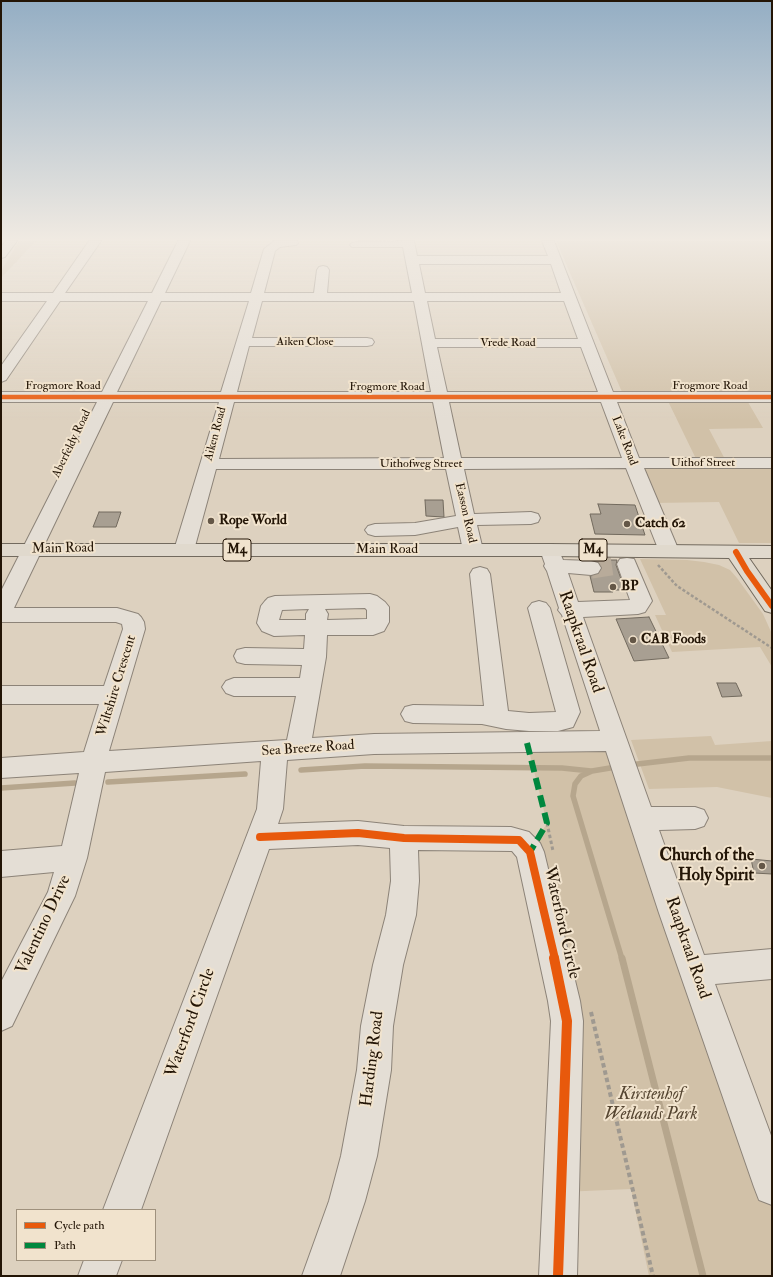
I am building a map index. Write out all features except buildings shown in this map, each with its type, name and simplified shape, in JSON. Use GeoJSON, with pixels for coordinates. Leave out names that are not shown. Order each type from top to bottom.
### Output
{"type":"FeatureCollection","features":[{"type":"Feature","properties":{"kind":"main road","name":"Main Road"},"geometry":{"type":"LineString","coordinates":[[1,550],[473,550],[552,558],[623,560],[736,552],[770,556]]}},
{"type":"Feature","properties":{"kind":"main road"},"geometry":{"type":"LineString","coordinates":[[736,552],[747,571],[772,606]]}},
{"type":"Feature","properties":{"kind":"street"},"geometry":{"type":"LineString","coordinates":[[1,377],[54,301]]}},
{"type":"Feature","properties":{"kind":"street","name":"Aberfeldy Road"},"geometry":{"type":"LineString","coordinates":[[1,613],[154,301]]}},
{"type":"Feature","properties":{"kind":"street","name":"Aiken Road"},"geometry":{"type":"LineString","coordinates":[[184,550],[254,301]]}},
{"type":"Feature","properties":{"kind":"street","name":"Easson Road"},"geometry":{"type":"LineString","coordinates":[[421,301],[473,550]]}},
{"type":"Feature","properties":{"kind":"street","name":"Lake Road"},"geometry":{"type":"LineString","coordinates":[[571,301],[633,463],[663,558]]}},
{"type":"Feature","properties":{"kind":"street","name":"Aiken Close"},"geometry":{"type":"LineString","coordinates":[[243,342],[367,342]]}},
{"type":"Feature","properties":{"kind":"street","name":"Vrede Road"},"geometry":{"type":"LineString","coordinates":[[430,343],[587,343]]}},
{"type":"Feature","properties":{"kind":"street","name":"Frogmore Road"},"geometry":{"type":"LineString","coordinates":[[1,397],[772,397]]}},
{"type":"Feature","properties":{"kind":"street","name":"Uithof Street"},"geometry":{"type":"LineString","coordinates":[[633,463],[772,463]]}},
{"type":"Feature","properties":{"kind":"street","name":"Uithofweg Street"},"geometry":{"type":"LineString","coordinates":[[208,464],[633,463]]}},
{"type":"Feature","properties":{"kind":"street"},"geometry":{"type":"LineString","coordinates":[[375,530],[415,529],[466,520],[531,518]]}},
{"type":"Feature","properties":{"kind":"street"},"geometry":{"type":"LineString","coordinates":[[552,558],[591,568]]}},
{"type":"Feature","properties":{"kind":"street","name":"Raapkraal Road"},"geometry":{"type":"LineString","coordinates":[[552,558],[620,757],[772,1187]]}},
{"type":"Feature","properties":{"kind":"street"},"geometry":{"type":"LineString","coordinates":[[569,610],[638,607],[641,601],[623,560]]}},
{"type":"Feature","properties":{"kind":"street"},"geometry":{"type":"LineString","coordinates":[[480,574],[497,717]]}},
{"type":"Feature","properties":{"kind":"street"},"geometry":{"type":"LineString","coordinates":[[370,601],[378,607],[378,622],[376,626],[369,627],[274,628],[268,623],[272,606],[276,603],[318,602],[370,601]]}},
{"type":"Feature","properties":{"kind":"street","name":"Waterford Circle"},"geometry":{"type":"LineString","coordinates":[[122,1209],[260,837],[270,809],[287,750],[310,687],[315,657],[318,602]]}},
{"type":"Feature","properties":{"kind":"street"},"geometry":{"type":"LineString","coordinates":[[413,714],[466,714],[497,717],[515,722],[550,722],[564,720],[567,717],[567,706],[539,608]]}},
{"type":"Feature","properties":{"kind":"street","name":"Wiltshire Crescent"},"geometry":{"type":"LineString","coordinates":[[1,613],[117,615],[126,617],[133,622],[134,629],[100,737],[95,763]]}},
{"type":"Feature","properties":{"kind":"street"},"geometry":{"type":"LineString","coordinates":[[245,656],[315,657]]}},
{"type":"Feature","properties":{"kind":"street"},"geometry":{"type":"LineString","coordinates":[[234,687],[310,687]]}},
{"type":"Feature","properties":{"kind":"street"},"geometry":{"type":"LineString","coordinates":[[1,695],[113,695]]}},
{"type":"Feature","properties":{"kind":"street"},"geometry":{"type":"LineString","coordinates":[[466,714],[469,742]]}},
{"type":"Feature","properties":{"kind":"street","name":"Sea Breeze Road"},"geometry":{"type":"LineString","coordinates":[[1,768],[374,744],[469,742],[564,743],[620,757]]}},
{"type":"Feature","properties":{"kind":"street","name":"Valentino Drive"},"geometry":{"type":"LineString","coordinates":[[1,1015],[61,896],[73,858],[95,763]]}},
{"type":"Feature","properties":{"kind":"street"},"geometry":{"type":"LineString","coordinates":[[642,819],[695,818]]}},
{"type":"Feature","properties":{"kind":"street","name":"Waterford Circle"},"geometry":{"type":"LineString","coordinates":[[260,837],[358,833],[404,838],[511,839],[519,840],[530,852],[564,1001],[567,1021],[558,1276]]}},
{"type":"Feature","properties":{"kind":"street","name":"Harding Road"},"geometry":{"type":"LineString","coordinates":[[321,1276],[347,1201],[359,1156],[374,1070],[376,1026],[388,965],[401,916],[405,881],[404,838]]}},
{"type":"Feature","properties":{"kind":"street"},"geometry":{"type":"LineString","coordinates":[[1,864],[73,858]]}},
{"type":"Feature","properties":{"kind":"street"},"geometry":{"type":"LineString","coordinates":[[695,971],[772,964]]}},
{"type":"Feature","properties":{"kind":"street"},"geometry":{"type":"LineString","coordinates":[[97,1276],[103,1261]]}},
{"type":"Feature","properties":{"kind":"path"},"geometry":{"type":"LineString","coordinates":[[663,558],[677,586],[772,648]]}},
{"type":"Feature","properties":{"kind":"path"},"geometry":{"type":"LineString","coordinates":[[547,823],[554,854]]}},
{"type":"Feature","properties":{"kind":"path"},"geometry":{"type":"LineString","coordinates":[[590,1007],[653,1276]]}},
{"type":"Feature","properties":{"kind":"green space"},"geometry":{"type":"Polygon","coordinates":[[[582,301],[772,301],[772,391],[622,392],[582,301]]]}},
{"type":"Feature","properties":{"kind":"green space"},"geometry":{"type":"Polygon","coordinates":[[[666,397],[745,397],[763,428],[709,429],[727,463],[772,463],[772,543],[739,543],[719,502],[654,503],[642,468],[698,463],[666,397]]]}},
{"type":"Feature","properties":{"kind":"green space"},"geometry":{"type":"Polygon","coordinates":[[[640,559],[687,560],[704,562],[719,565],[730,570],[763,614],[772,634],[772,667],[760,647],[672,652],[655,615],[666,615],[640,559]]]}},
{"type":"Feature","properties":{"kind":"green space"},"geometry":{"type":"Polygon","coordinates":[[[711,736],[715,745],[772,741],[772,798],[717,787],[649,789],[631,740],[711,736]]]}},
{"type":"Feature","properties":{"kind":"green space","name":"Kirstenhof Wetlands Park"},"geometry":{"type":"Polygon","coordinates":[[[529,751],[619,752],[772,1187],[772,1276],[649,1276],[631,1189],[562,1192],[567,1021],[530,852],[547,823],[529,751]]]}},
{"type":"Feature","properties":{"kind":"waterway"},"geometry":{"type":"LineString","coordinates":[[629,765],[689,758],[772,758]]}},
{"type":"Feature","properties":{"kind":"waterway"},"geometry":{"type":"LineString","coordinates":[[301,770],[365,766],[562,768],[591,771]]}},
{"type":"Feature","properties":{"kind":"waterway"},"geometry":{"type":"LineString","coordinates":[[616,767],[592,771],[581,776],[575,784],[573,796],[622,959]]}},
{"type":"Feature","properties":{"kind":"waterway"},"geometry":{"type":"LineString","coordinates":[[108,782],[245,774]]}},
{"type":"Feature","properties":{"kind":"waterway"},"geometry":{"type":"LineString","coordinates":[[1,788],[75,783]]}},
{"type":"Feature","properties":{"kind":"waterway"},"geometry":{"type":"LineString","coordinates":[[622,958],[703,1276]]}},
{"type":"Feature","properties":{"kind":"tunnel"},"geometry":{"type":"LineString","coordinates":[[591,568],[618,564]]}},
{"type":"Feature","properties":{"kind":"marked path"},"geometry":{"type":"LineString","coordinates":[[527,743],[547,823],[530,852]]}},
{"type":"Feature","properties":{"kind":"cycle path"},"geometry":{"type":"LineString","coordinates":[[1,397],[772,397]]}},
{"type":"Feature","properties":{"kind":"cycle path"},"geometry":{"type":"LineString","coordinates":[[736,552],[747,571],[772,606]]}},
{"type":"Feature","properties":{"kind":"cycle path"},"geometry":{"type":"LineString","coordinates":[[260,837],[358,833],[404,838],[511,839],[519,840],[530,852],[564,1001],[567,1021],[558,1276]]}},
{"type":"Feature","properties":{"kind":"place","name":"Rope World"},"geometry":{"type":"Point","coordinates":[211,521]}},
{"type":"Feature","properties":{"kind":"place","name":"Catch 62"},"geometry":{"type":"Point","coordinates":[627,524]}},
{"type":"Feature","properties":{"kind":"place","name":"BP"},"geometry":{"type":"Point","coordinates":[613,587]}},
{"type":"Feature","properties":{"kind":"place","name":"CAB Foods"},"geometry":{"type":"Point","coordinates":[633,640]}},
{"type":"Feature","properties":{"kind":"place","name":"Church of the Holy Spirit"},"geometry":{"type":"Point","coordinates":[762,866]}}]}
